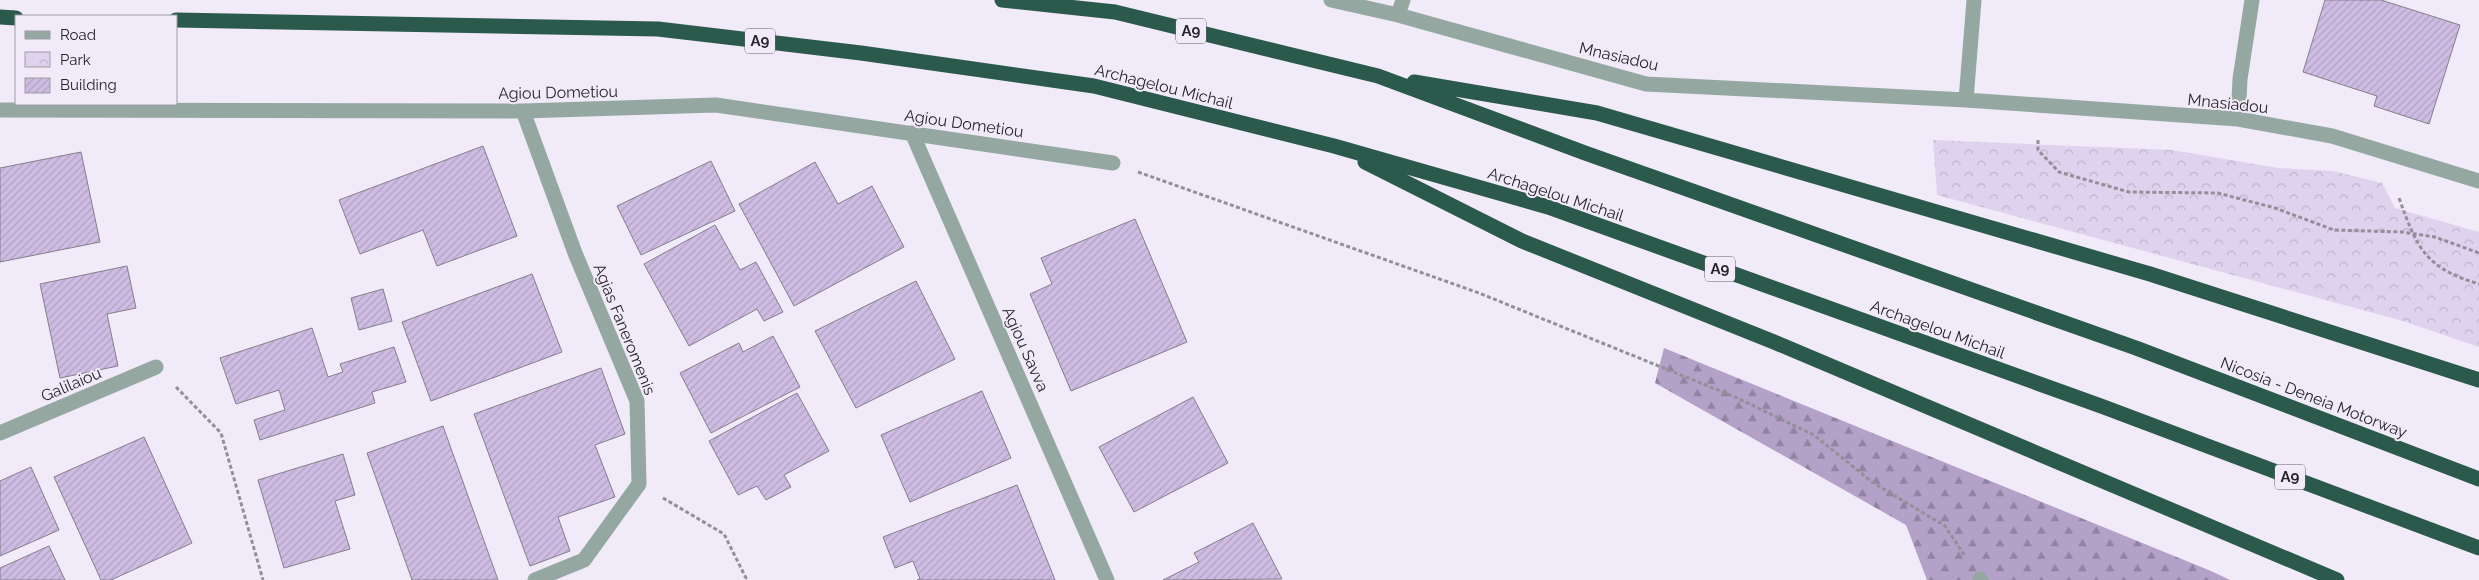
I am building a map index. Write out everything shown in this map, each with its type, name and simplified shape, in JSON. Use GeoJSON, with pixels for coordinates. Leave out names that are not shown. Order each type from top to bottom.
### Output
{"type":"FeatureCollection","features":[{"type":"Feature","properties":{"kind":"highway","name":"A9"},"geometry":{"type":"LineString","coordinates":[[1002,0],[1115,12],[1378,76]]}},
{"type":"Feature","properties":{"kind":"highway"},"geometry":{"type":"LineString","coordinates":[[0,18],[15,18]]}},
{"type":"Feature","properties":{"kind":"highway","name":"Archagelou Michail"},"geometry":{"type":"LineString","coordinates":[[178,20],[658,29],[861,53],[1094,86],[1334,146],[1548,207],[2101,406],[2479,548]]}},
{"type":"Feature","properties":{"kind":"highway","name":"Nicosia - Deneia Motorway"},"geometry":{"type":"LineString","coordinates":[[1378,76],[1594,156],[2136,348],[2479,479]]}},
{"type":"Feature","properties":{"kind":"highway"},"geometry":{"type":"LineString","coordinates":[[1378,76],[1597,113],[2140,272],[2479,380]]}},
{"type":"Feature","properties":{"kind":"highway"},"geometry":{"type":"LineString","coordinates":[[1334,146],[1522,241],[1784,346],[2337,580]]}},
{"type":"Feature","properties":{"kind":"street","name":"Mnasiadou"},"geometry":{"type":"LineString","coordinates":[[1331,0],[1398,16],[1646,84],[1966,100],[2238,119],[2332,136],[2479,181]]}},
{"type":"Feature","properties":{"kind":"street"},"geometry":{"type":"LineString","coordinates":[[1398,16],[1403,0]]}},
{"type":"Feature","properties":{"kind":"street"},"geometry":{"type":"LineString","coordinates":[[1966,100],[1974,0]]}},
{"type":"Feature","properties":{"kind":"street"},"geometry":{"type":"LineString","coordinates":[[2238,119],[2240,79],[2252,0]]}},
{"type":"Feature","properties":{"kind":"street","name":"Agiou Dometiou"},"geometry":{"type":"LineString","coordinates":[[0,110],[523,111],[716,105],[1113,162]]}},
{"type":"Feature","properties":{"kind":"street","name":"Agias Faneromenis"},"geometry":{"type":"LineString","coordinates":[[523,111],[575,253],[638,401],[639,484]]}},
{"type":"Feature","properties":{"kind":"street","name":"Agiou Savva"},"geometry":{"type":"LineString","coordinates":[[912,133],[1107,580]]}},
{"type":"Feature","properties":{"kind":"street","name":"Galilaiou"},"geometry":{"type":"LineString","coordinates":[[0,433],[156,367]]}},
{"type":"Feature","properties":{"kind":"street"},"geometry":{"type":"LineString","coordinates":[[535,580],[584,560],[639,484]]}},
{"type":"Feature","properties":{"kind":"path"},"geometry":{"type":"LineString","coordinates":[[2038,140],[2038,150],[2059,172],[2129,192],[2218,193],[2274,208],[2334,230],[2411,233],[2435,237],[2479,253]]}},
{"type":"Feature","properties":{"kind":"path"},"geometry":{"type":"LineString","coordinates":[[1113,162],[1479,293],[1735,397],[1805,430],[1814,435],[1872,482],[1945,526],[1980,580]]}},
{"type":"Feature","properties":{"kind":"path"},"geometry":{"type":"LineString","coordinates":[[2398,198],[2411,233],[2432,263],[2457,278],[2479,284]]}},
{"type":"Feature","properties":{"kind":"path"},"geometry":{"type":"LineString","coordinates":[[156,367],[221,433],[263,580]]}},
{"type":"Feature","properties":{"kind":"path"},"geometry":{"type":"LineString","coordinates":[[639,484],[724,534],[747,580]]}},
{"type":"Feature","properties":{"kind":"green space"},"geometry":{"type":"Polygon","coordinates":[[[1933,140],[2172,150],[2278,168],[2333,171],[2382,183],[2395,208],[2479,232],[2479,347],[2403,321],[1937,195],[1933,140]]]}},
{"type":"Feature","properties":{"kind":"green space"},"geometry":{"type":"Polygon","coordinates":[[[1664,348],[2230,580],[1927,580],[1906,525],[1655,383],[1664,348]]]}},
{"type":"Feature","properties":{"kind":"building"},"geometry":{"type":"Polygon","coordinates":[[[2325,0],[2381,0],[2460,25],[2429,124],[2374,106],[2377,96],[2303,72],[2325,0]]]}},
{"type":"Feature","properties":{"kind":"building"},"geometry":{"type":"Polygon","coordinates":[[[483,146],[517,236],[437,266],[423,230],[360,254],[339,200],[483,146]]]}},
{"type":"Feature","properties":{"kind":"building"},"geometry":{"type":"Polygon","coordinates":[[[81,152],[100,242],[0,262],[0,168],[81,152]]]}},
{"type":"Feature","properties":{"kind":"building"},"geometry":{"type":"Polygon","coordinates":[[[711,161],[735,211],[641,255],[617,206],[711,161]]]}},
{"type":"Feature","properties":{"kind":"building"},"geometry":{"type":"Polygon","coordinates":[[[815,162],[838,204],[872,186],[904,247],[794,306],[739,204],[815,162]]]}},
{"type":"Feature","properties":{"kind":"building"},"geometry":{"type":"Polygon","coordinates":[[[1135,219],[1187,342],[1071,391],[1030,294],[1052,284],[1041,258],[1135,219]]]}},
{"type":"Feature","properties":{"kind":"building"},"geometry":{"type":"Polygon","coordinates":[[[715,225],[740,270],[756,262],[783,312],[764,321],[757,309],[689,346],[644,264],[715,225]]]}},
{"type":"Feature","properties":{"kind":"building"},"geometry":{"type":"Polygon","coordinates":[[[127,266],[136,308],[107,314],[118,366],[60,378],[40,284],[127,266]]]}},
{"type":"Feature","properties":{"kind":"building"},"geometry":{"type":"Polygon","coordinates":[[[532,274],[562,352],[431,401],[402,322],[532,274]]]}},
{"type":"Feature","properties":{"kind":"building"},"geometry":{"type":"Polygon","coordinates":[[[916,281],[955,359],[856,408],[815,331],[916,281]]]}},
{"type":"Feature","properties":{"kind":"building"},"geometry":{"type":"Polygon","coordinates":[[[383,289],[392,321],[359,330],[351,298],[383,289]]]}},
{"type":"Feature","properties":{"kind":"building"},"geometry":{"type":"Polygon","coordinates":[[[312,328],[328,377],[343,372],[340,364],[394,347],[406,382],[372,392],[375,403],[260,440],[254,420],[285,410],[279,390],[236,404],[220,358],[312,328]]]}},
{"type":"Feature","properties":{"kind":"building"},"geometry":{"type":"Polygon","coordinates":[[[773,336],[800,387],[711,433],[680,373],[739,343],[743,352],[773,336]]]}},
{"type":"Feature","properties":{"kind":"building"},"geometry":{"type":"Polygon","coordinates":[[[601,368],[625,434],[595,445],[615,497],[558,517],[570,551],[530,566],[474,414],[601,368]]]}},
{"type":"Feature","properties":{"kind":"building"},"geometry":{"type":"Polygon","coordinates":[[[982,391],[1011,458],[910,502],[881,435],[982,391]]]}},
{"type":"Feature","properties":{"kind":"building"},"geometry":{"type":"Polygon","coordinates":[[[797,393],[829,451],[784,475],[791,487],[766,500],[757,486],[738,495],[709,441],[797,393]]]}},
{"type":"Feature","properties":{"kind":"building"},"geometry":{"type":"Polygon","coordinates":[[[1193,397],[1228,463],[1134,512],[1099,447],[1193,397]]]}},
{"type":"Feature","properties":{"kind":"building"},"geometry":{"type":"Polygon","coordinates":[[[443,426],[498,580],[412,580],[367,453],[443,426]]]}},
{"type":"Feature","properties":{"kind":"building"},"geometry":{"type":"Polygon","coordinates":[[[144,437],[192,543],[111,580],[101,580],[54,477],[144,437]]]}},
{"type":"Feature","properties":{"kind":"building"},"geometry":{"type":"Polygon","coordinates":[[[343,454],[355,495],[335,501],[350,549],[284,568],[258,480],[343,454]]]}},
{"type":"Feature","properties":{"kind":"building"},"geometry":{"type":"Polygon","coordinates":[[[31,467],[59,530],[0,556],[0,481],[31,467]]]}},
{"type":"Feature","properties":{"kind":"building"},"geometry":{"type":"Polygon","coordinates":[[[1017,485],[1055,580],[917,580],[920,579],[913,561],[895,568],[883,537],[1017,485]]]}},
{"type":"Feature","properties":{"kind":"building"},"geometry":{"type":"Polygon","coordinates":[[[1253,523],[1282,579],[1163,580],[1199,562],[1194,553],[1253,523]]]}},
{"type":"Feature","properties":{"kind":"building"},"geometry":{"type":"Polygon","coordinates":[[[49,546],[65,580],[0,580],[0,568],[49,546]]]}}]}
